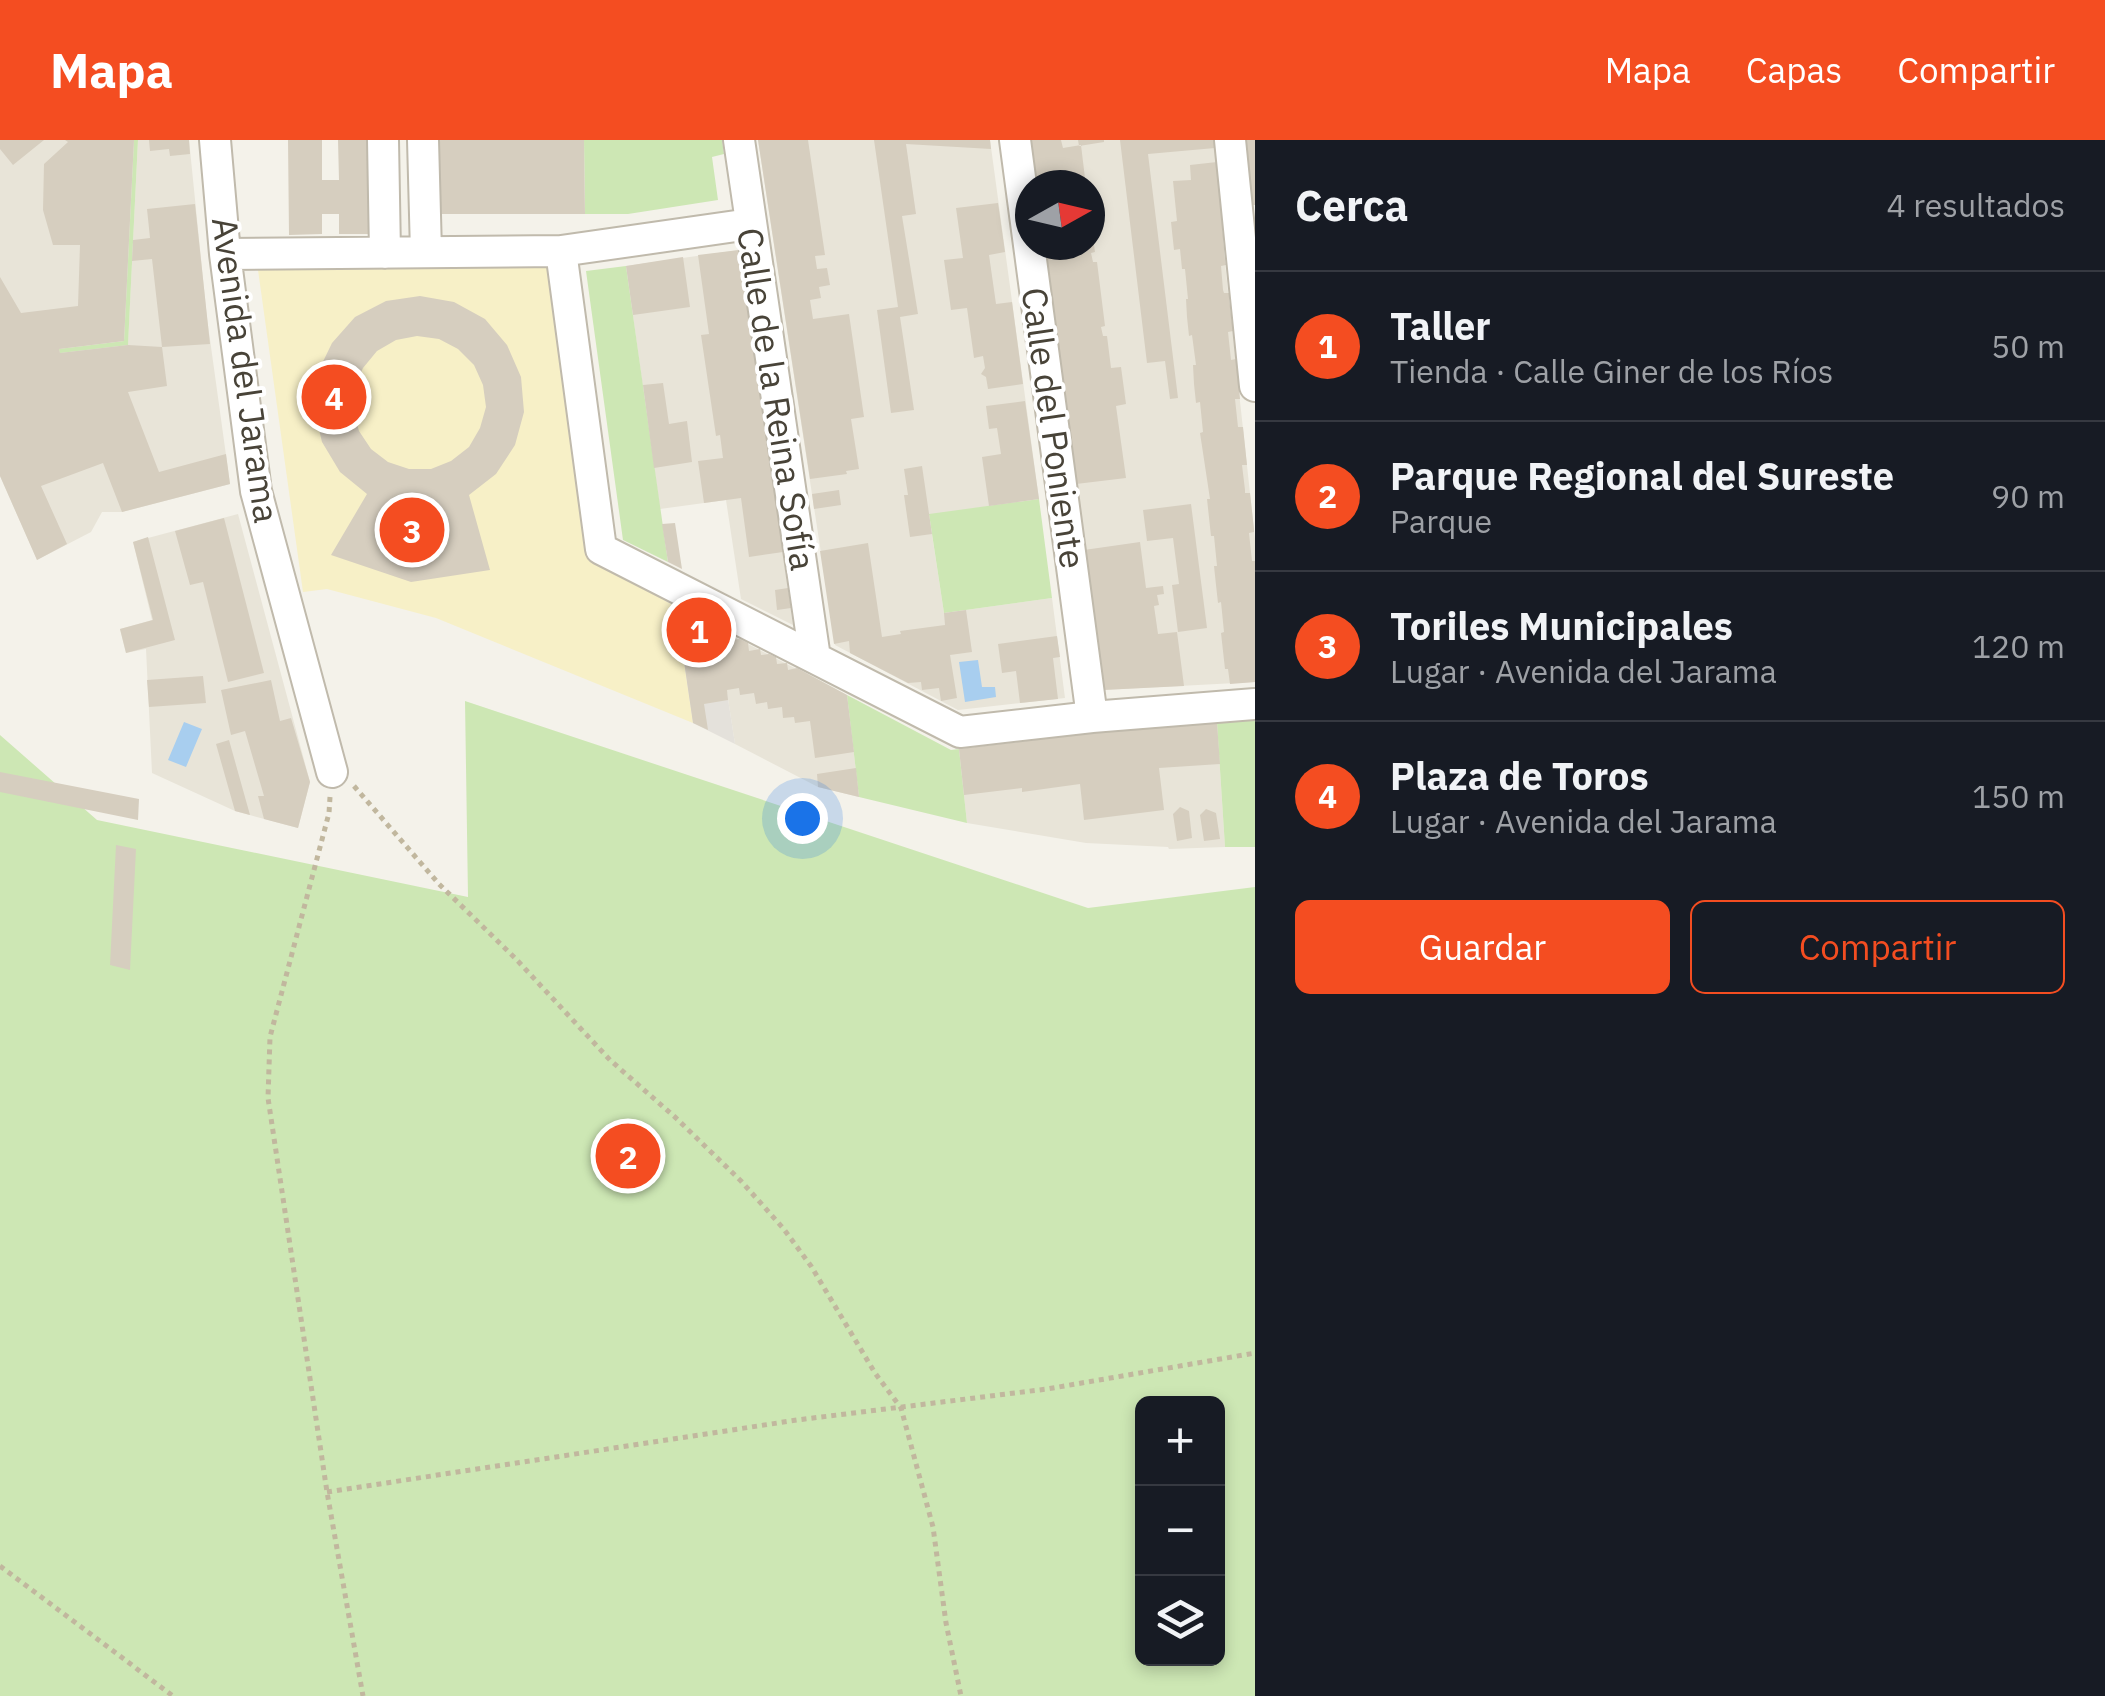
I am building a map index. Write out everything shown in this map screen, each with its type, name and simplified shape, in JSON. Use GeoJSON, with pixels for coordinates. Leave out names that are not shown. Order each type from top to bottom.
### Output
{"type":"FeatureCollection","features":[{"type":"Feature","properties":{"kind":"street","name":"Avenida del Jarama"},"geometry":{"type":"LineString","coordinates":[[214,140],[256,491],[332,772]]}},
{"type":"Feature","properties":{"kind":"street"},"geometry":{"type":"LineString","coordinates":[[383,140],[385,253]]}},
{"type":"Feature","properties":{"kind":"street"},"geometry":{"type":"LineString","coordinates":[[423,140],[426,252]]}},
{"type":"Feature","properties":{"kind":"street","name":"Calle de la Reina Sofía"},"geometry":{"type":"LineString","coordinates":[[739,140],[815,658]]}},
{"type":"Feature","properties":{"kind":"street","name":"Calle del Poniente"},"geometry":{"type":"LineString","coordinates":[[1015,140],[1092,717]]}},
{"type":"Feature","properties":{"kind":"street"},"geometry":{"type":"LineString","coordinates":[[1230,140],[1255,386]]}},
{"type":"Feature","properties":{"kind":"street"},"geometry":{"type":"LineString","coordinates":[[225,254],[561,251],[750,224]]}},
{"type":"Feature","properties":{"kind":"street"},"geometry":{"type":"LineString","coordinates":[[561,251],[601,549],[960,732],[1255,704]]}},
{"type":"Feature","properties":{"kind":"path"},"geometry":{"type":"LineString","coordinates":[[363,1696],[327,1492],[268,1098],[270,1037],[330,813],[332,772],[356,787],[439,884],[610,1060],[711,1150],[811,1266],[901,1408],[933,1527],[960,1696]]}},
{"type":"Feature","properties":{"kind":"path"},"geometry":{"type":"LineString","coordinates":[[327,1492],[796,1420],[1046,1388],[1255,1353]]}},
{"type":"Feature","properties":{"kind":"path"},"geometry":{"type":"LineString","coordinates":[[0,1566],[173,1696]]}},
{"type":"Feature","properties":{"kind":"shaded area"},"geometry":{"type":"Polygon","coordinates":[[[0,140],[134,140],[124,341],[60,349],[128,344],[138,140],[189,140],[207,318],[230,484],[122,512],[102,512],[91,532],[37,560],[0,476],[0,140]]]}},
{"type":"Feature","properties":{"kind":"shaded area"},"geometry":{"type":"Polygon","coordinates":[[[758,140],[990,140],[1039,499],[929,515],[944,613],[1052,598],[1065,698],[958,710],[835,645],[758,140]]]}},
{"type":"Feature","properties":{"kind":"shaded area"},"geometry":{"type":"Polygon","coordinates":[[[1030,140],[1215,140],[1255,539],[1255,682],[1103,690],[1046,260],[1105,260],[1105,170],[1034,170],[1030,140]]]}},
{"type":"Feature","properties":{"kind":"shaded area"},"geometry":{"type":"Polygon","coordinates":[[[739,250],[793,625],[741,599],[726,500],[660,509],[626,266],[739,250]]]}},
{"type":"Feature","properties":{"kind":"shaded area"},"geometry":{"type":"Polygon","coordinates":[[[238,514],[310,782],[298,828],[235,811],[152,773],[146,649],[126,653],[120,629],[152,620],[133,542],[238,514]]]}},
{"type":"Feature","properties":{"kind":"shaded area"},"geometry":{"type":"Polygon","coordinates":[[[676,607],[717,628],[735,744],[693,723],[676,607]]]}},
{"type":"Feature","properties":{"kind":"shaded area"},"geometry":{"type":"Polygon","coordinates":[[[717,628],[847,695],[859,797],[818,787],[735,744],[717,628]]]}},
{"type":"Feature","properties":{"kind":"shaded area"},"geometry":{"type":"Polygon","coordinates":[[[1217,723],[1225,847],[1169,849],[1086,843],[967,823],[959,749],[1217,723]]]}},
{"type":"Feature","properties":{"kind":"green space"},"geometry":{"type":"Polygon","coordinates":[[[134,140],[138,140],[128,345],[60,353],[59,349],[124,341],[134,140]]]}},
{"type":"Feature","properties":{"kind":"green space"},"geometry":{"type":"Polygon","coordinates":[[[584,140],[722,140],[724,154],[712,157],[718,200],[628,214],[585,214],[584,140]]]}},
{"type":"Feature","properties":{"kind":"green space"},"geometry":{"type":"Polygon","coordinates":[[[626,266],[668,562],[623,540],[586,271],[626,266]]]}},
{"type":"Feature","properties":{"kind":"green space"},"geometry":{"type":"Polygon","coordinates":[[[1039,499],[1052,598],[944,613],[929,514],[1039,499]]]}},
{"type":"Feature","properties":{"kind":"green space"},"geometry":{"type":"Polygon","coordinates":[[[847,695],[951,750],[959,749],[967,823],[859,797],[847,695]]]}},
{"type":"Feature","properties":{"kind":"green space"},"geometry":{"type":"Polygon","coordinates":[[[465,701],[1088,908],[1255,887],[1255,1696],[0,1696],[0,735],[97,820],[468,897],[465,701]]]}},
{"type":"Feature","properties":{"kind":"green space"},"geometry":{"type":"Polygon","coordinates":[[[1255,720],[1255,847],[1225,847],[1217,723],[1255,720]]]}},
{"type":"Feature","properties":{"kind":"sand"},"geometry":{"type":"Polygon","coordinates":[[[547,266],[590,557],[676,607],[693,723],[436,618],[327,589],[303,592],[258,270],[547,266]]]}},
{"type":"Feature","properties":{"kind":"water"},"geometry":{"type":"Polygon","coordinates":[[[978,660],[982,687],[995,687],[996,697],[965,702],[959,662],[978,660]]]}},
{"type":"Feature","properties":{"kind":"water"},"geometry":{"type":"Polygon","coordinates":[[[184,722],[202,729],[186,767],[168,760],[184,722]]]}},
{"type":"Feature","properties":{"kind":"building"},"geometry":{"type":"Polygon","coordinates":[[[0,140],[44,140],[13,165],[0,149],[0,140]]]}},
{"type":"Feature","properties":{"kind":"building"},"geometry":{"type":"Polygon","coordinates":[[[65,140],[134,140],[124,341],[59,349],[60,353],[128,345],[162,347],[167,386],[128,392],[159,472],[226,454],[230,484],[122,512],[103,463],[41,486],[67,544],[37,560],[0,476],[0,277],[21,313],[78,306],[80,245],[53,245],[43,210],[44,164],[68,142],[65,140]]]}},
{"type":"Feature","properties":{"kind":"building"},"geometry":{"type":"Polygon","coordinates":[[[149,140],[189,140],[190,154],[170,156],[169,149],[150,151],[149,140]]]}},
{"type":"Feature","properties":{"kind":"building"},"geometry":{"type":"Polygon","coordinates":[[[288,140],[322,140],[322,180],[339,180],[338,140],[372,140],[372,234],[339,234],[339,214],[322,214],[322,234],[289,235],[288,140]]]}},
{"type":"Feature","properties":{"kind":"building"},"geometry":{"type":"Polygon","coordinates":[[[435,140],[584,140],[585,214],[435,214],[435,140]]]}},
{"type":"Feature","properties":{"kind":"building"},"geometry":{"type":"Polygon","coordinates":[[[758,140],[808,140],[825,255],[815,256],[817,269],[827,268],[830,285],[819,287],[821,298],[810,300],[813,319],[849,314],[864,417],[851,419],[859,469],[846,471],[847,474],[810,479],[758,140]]]}},
{"type":"Feature","properties":{"kind":"building"},"geometry":{"type":"Polygon","coordinates":[[[874,140],[990,140],[991,149],[906,144],[916,214],[902,216],[918,314],[900,317],[914,410],[891,413],[877,310],[898,307],[874,140]]]}},
{"type":"Feature","properties":{"kind":"building"},"geometry":{"type":"Polygon","coordinates":[[[1030,140],[1061,140],[1063,148],[1081,145],[1084,170],[1034,170],[1030,140]]]}},
{"type":"Feature","properties":{"kind":"building"},"geometry":{"type":"Polygon","coordinates":[[[1078,140],[1104,140],[1104,142],[1079,146],[1078,140]]]}},
{"type":"Feature","properties":{"kind":"building"},"geometry":{"type":"Polygon","coordinates":[[[1120,140],[1215,140],[1215,148],[1148,154],[1178,398],[1170,399],[1165,361],[1147,363],[1120,140]]]}},
{"type":"Feature","properties":{"kind":"building"},"geometry":{"type":"Polygon","coordinates":[[[1246,140],[1255,140],[1255,205],[1252,205],[1246,140]]]}},
{"type":"Feature","properties":{"kind":"building"},"geometry":{"type":"Polygon","coordinates":[[[1217,162],[1226,265],[1221,266],[1223,290],[1229,293],[1233,331],[1228,332],[1231,360],[1236,359],[1240,399],[1235,399],[1238,427],[1243,427],[1247,465],[1242,465],[1245,493],[1250,493],[1254,532],[1249,533],[1255,561],[1255,682],[1230,684],[1221,633],[1224,632],[1200,433],[1200,402],[1196,403],[1196,365],[1192,335],[1189,336],[1185,269],[1180,249],[1174,250],[1171,222],[1177,221],[1173,181],[1191,180],[1190,165],[1217,162]]]}},
{"type":"Feature","properties":{"kind":"building"},"geometry":{"type":"Polygon","coordinates":[[[998,203],[1005,252],[989,255],[996,304],[1012,302],[1023,384],[988,389],[986,377],[981,374],[985,368],[983,356],[974,358],[967,308],[951,310],[944,260],[963,258],[956,208],[998,203]]]}},
{"type":"Feature","properties":{"kind":"building"},"geometry":{"type":"Polygon","coordinates":[[[195,204],[210,344],[162,347],[152,259],[132,261],[133,240],[150,238],[147,209],[195,204]]]}},
{"type":"Feature","properties":{"kind":"building"},"geometry":{"type":"Polygon","coordinates":[[[739,250],[783,552],[749,557],[741,498],[704,503],[698,461],[723,458],[720,435],[716,436],[701,335],[709,334],[698,255],[739,250]]]}},
{"type":"Feature","properties":{"kind":"building"},"geometry":{"type":"Polygon","coordinates":[[[683,257],[690,307],[633,315],[626,266],[683,257]]]}},
{"type":"Feature","properties":{"kind":"building"},"geometry":{"type":"Polygon","coordinates":[[[1046,260],[1097,262],[1105,326],[1101,327],[1103,336],[1107,336],[1111,368],[1121,367],[1126,404],[1116,406],[1126,478],[1076,484],[1046,260]]]}},
{"type":"Feature","properties":{"kind":"building"},"geometry":{"type":"Polygon","coordinates":[[[420,296],[454,302],[485,319],[507,345],[521,377],[524,412],[515,445],[496,474],[469,495],[490,570],[411,582],[331,555],[367,494],[340,472],[322,442],[314,409],[317,374],[332,343],[355,317],[386,301],[420,296]],[[417,336],[396,340],[377,351],[354,388],[353,410],[359,431],[371,449],[388,462],[409,469],[431,469],[451,461],[469,447],[486,407],[483,385],[474,365],[458,349],[439,339],[417,336]]]}},
{"type":"Feature","properties":{"kind":"building"},"geometry":{"type":"Polygon","coordinates":[[[663,383],[669,424],[687,421],[692,462],[654,468],[643,385],[663,383]]]}},
{"type":"Feature","properties":{"kind":"building"},"geometry":{"type":"Polygon","coordinates":[[[1025,401],[1039,499],[989,506],[982,457],[1001,454],[997,428],[989,429],[986,406],[1025,401]]]}},
{"type":"Feature","properties":{"kind":"building"},"geometry":{"type":"Polygon","coordinates":[[[922,466],[932,534],[910,537],[904,469],[922,466]]]}},
{"type":"Feature","properties":{"kind":"building"},"geometry":{"type":"Polygon","coordinates":[[[839,490],[841,505],[814,509],[812,494],[839,490]]]}},
{"type":"Feature","properties":{"kind":"building"},"geometry":{"type":"Polygon","coordinates":[[[1191,504],[1207,628],[1178,632],[1172,585],[1179,584],[1173,538],[1147,541],[1143,510],[1191,504]]]}},
{"type":"Feature","properties":{"kind":"building"},"geometry":{"type":"Polygon","coordinates":[[[224,518],[264,673],[228,682],[203,582],[190,585],[175,531],[224,518]]]}},
{"type":"Feature","properties":{"kind":"building"},"geometry":{"type":"Polygon","coordinates":[[[675,523],[682,569],[668,562],[662,524],[675,523]]]}},
{"type":"Feature","properties":{"kind":"building"},"geometry":{"type":"Polygon","coordinates":[[[148,537],[175,640],[126,653],[120,629],[153,620],[133,542],[148,537]]]}},
{"type":"Feature","properties":{"kind":"building"},"geometry":{"type":"Polygon","coordinates":[[[1140,542],[1146,588],[1163,586],[1164,594],[1157,595],[1159,605],[1154,606],[1158,634],[1177,632],[1184,686],[1103,690],[1084,550],[1140,542]]]}},
{"type":"Feature","properties":{"kind":"building"},"geometry":{"type":"Polygon","coordinates":[[[868,543],[882,637],[945,625],[944,613],[966,610],[972,652],[950,655],[957,698],[941,701],[939,688],[922,690],[921,682],[908,683],[850,653],[849,641],[834,644],[820,551],[868,543]]]}},
{"type":"Feature","properties":{"kind":"building"},"geometry":{"type":"Polygon","coordinates":[[[788,588],[791,608],[777,610],[775,590],[788,588]]]}},
{"type":"Feature","properties":{"kind":"building"},"geometry":{"type":"Polygon","coordinates":[[[676,607],[717,628],[719,636],[730,634],[732,640],[748,643],[749,651],[760,649],[761,655],[776,657],[777,664],[787,663],[788,670],[797,668],[847,695],[854,752],[815,758],[810,721],[795,723],[794,717],[783,718],[782,707],[768,709],[767,702],[756,704],[754,693],[740,695],[739,688],[727,690],[728,700],[704,704],[708,730],[693,723],[676,607]]]}},
{"type":"Feature","properties":{"kind":"building"},"geometry":{"type":"Polygon","coordinates":[[[1057,636],[1060,657],[1053,658],[1058,699],[1020,703],[1016,671],[1002,673],[998,644],[1057,636]]]}},
{"type":"Feature","properties":{"kind":"building"},"geometry":{"type":"Polygon","coordinates":[[[203,676],[206,703],[149,707],[147,680],[203,676]]]}},
{"type":"Feature","properties":{"kind":"building"},"geometry":{"type":"Polygon","coordinates":[[[271,680],[280,721],[291,718],[310,782],[298,828],[264,819],[258,796],[264,796],[245,731],[231,735],[221,690],[271,680]]]}},
{"type":"Feature","properties":{"kind":"building"},"geometry":{"type":"Polygon","coordinates":[[[1217,723],[1220,764],[1159,768],[1164,810],[1084,820],[1080,784],[964,795],[959,749],[1217,723]]]}},
{"type":"Feature","properties":{"kind":"building"},"geometry":{"type":"Polygon","coordinates":[[[229,740],[250,815],[235,811],[216,744],[229,740]]]}},
{"type":"Feature","properties":{"kind":"building"},"geometry":{"type":"Polygon","coordinates":[[[856,768],[859,797],[818,787],[817,774],[856,768]]]}},
{"type":"Feature","properties":{"kind":"building"},"geometry":{"type":"Polygon","coordinates":[[[0,772],[139,799],[138,820],[0,792],[0,772]]]}},
{"type":"Feature","properties":{"kind":"building"},"geometry":{"type":"Polygon","coordinates":[[[1180,807],[1189,811],[1192,838],[1177,841],[1173,814],[1180,807]]]}},
{"type":"Feature","properties":{"kind":"building"},"geometry":{"type":"Polygon","coordinates":[[[1206,809],[1216,813],[1220,839],[1204,841],[1200,815],[1206,809]]]}},
{"type":"Feature","properties":{"kind":"building"},"geometry":{"type":"Polygon","coordinates":[[[116,845],[136,849],[130,970],[110,965],[116,845]]]}},
{"type":"Feature","properties":{"kind":"place","name":"Plaza de Toros"},"geometry":{"type":"Point","coordinates":[334,397]}},
{"type":"Feature","properties":{"kind":"place","name":"Toriles Municipales"},"geometry":{"type":"Point","coordinates":[412,530]}},
{"type":"Feature","properties":{"kind":"place","name":"Taller"},"geometry":{"type":"Point","coordinates":[699,630]}},
{"type":"Feature","properties":{"kind":"place","name":"Parque Regional del Sureste"},"geometry":{"type":"Point","coordinates":[628,1156]}}]}
